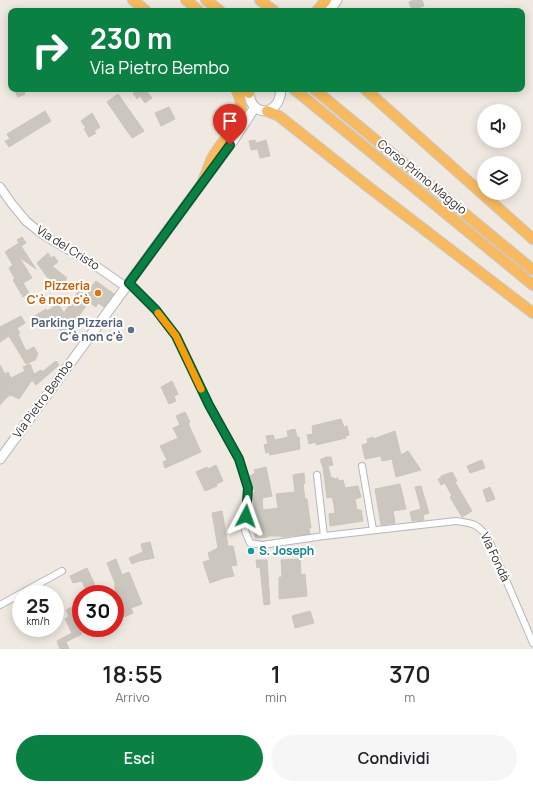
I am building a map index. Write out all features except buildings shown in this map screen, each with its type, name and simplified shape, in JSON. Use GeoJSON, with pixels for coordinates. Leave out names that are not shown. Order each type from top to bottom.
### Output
{"type":"FeatureCollection","features":[{"type":"Feature","properties":{"kind":"highway"},"geometry":{"type":"LineString","coordinates":[[133,0],[142,8]]}},
{"type":"Feature","properties":{"kind":"highway"},"geometry":{"type":"LineString","coordinates":[[186,0],[195,8]]}},
{"type":"Feature","properties":{"kind":"highway"},"geometry":{"type":"LineString","coordinates":[[206,0],[216,8]]}},
{"type":"Feature","properties":{"kind":"highway"},"geometry":{"type":"LineString","coordinates":[[260,0],[270,8]]}},
{"type":"Feature","properties":{"kind":"highway"},"geometry":{"type":"LineString","coordinates":[[319,8],[326,0]]}},
{"type":"Feature","properties":{"kind":"highway"},"geometry":{"type":"LineString","coordinates":[[203,181],[214,155],[240,118],[242,104],[237,92]]}},
{"type":"Feature","properties":{"kind":"highway","name":"Corso Primo Maggio"},"geometry":{"type":"LineString","coordinates":[[298,92],[533,285]]}},
{"type":"Feature","properties":{"kind":"highway","name":"Corso Primo Maggio"},"geometry":{"type":"LineString","coordinates":[[318,92],[533,270]]}},
{"type":"Feature","properties":{"kind":"highway"},"geometry":{"type":"LineString","coordinates":[[368,92],[533,239]]}},
{"type":"Feature","properties":{"kind":"highway"},"geometry":{"type":"LineString","coordinates":[[267,111],[279,116],[366,185],[533,312]]}},
{"type":"Feature","properties":{"kind":"main road"},"geometry":{"type":"LineString","coordinates":[[248,92],[250,102],[255,107],[267,111],[273,109],[278,102],[280,92]]}},
{"type":"Feature","properties":{"kind":"main road","name":"Via Pietro Bembo"},"geometry":{"type":"LineString","coordinates":[[0,459],[235,138],[255,107]]}},
{"type":"Feature","properties":{"kind":"street","name":"Via del Cristo"},"geometry":{"type":"LineString","coordinates":[[0,186],[26,221],[42,234],[127,285]]}},
{"type":"Feature","properties":{"kind":"street","name":"Via Fondà"},"geometry":{"type":"LineString","coordinates":[[127,285],[156,310],[176,336],[209,405],[239,459],[248,488],[246,531],[250,543],[262,545],[324,536],[456,521],[470,523],[481,528],[488,538],[533,643]]}},
{"type":"Feature","properties":{"kind":"street"},"geometry":{"type":"LineString","coordinates":[[362,466],[373,530]]}},
{"type":"Feature","properties":{"kind":"street"},"geometry":{"type":"LineString","coordinates":[[317,475],[324,536]]}},
{"type":"Feature","properties":{"kind":"street"},"geometry":{"type":"LineString","coordinates":[[0,605],[62,571]]}},
{"type":"Feature","properties":{"kind":"slow traffic"},"geometry":{"type":"LineString","coordinates":[[158,313],[176,336],[201,389]]}},
{"type":"Feature","properties":{"kind":"place","name":"Pizzeria C'è non c'è"},"geometry":{"type":"Point","coordinates":[98,293]}},
{"type":"Feature","properties":{"kind":"place","name":"Parking Pizzeria C'è non c'è"},"geometry":{"type":"Point","coordinates":[131,330]}},
{"type":"Feature","properties":{"kind":"place","name":"S. Joseph"},"geometry":{"type":"Point","coordinates":[251,551]}},
{"type":"Feature","properties":{"kind":"route"},"geometry":{"type":"LineString","coordinates":[[230,145],[129,283],[156,310],[176,336],[216,420],[230,441],[239,459],[248,488],[246,516]]}}]}
